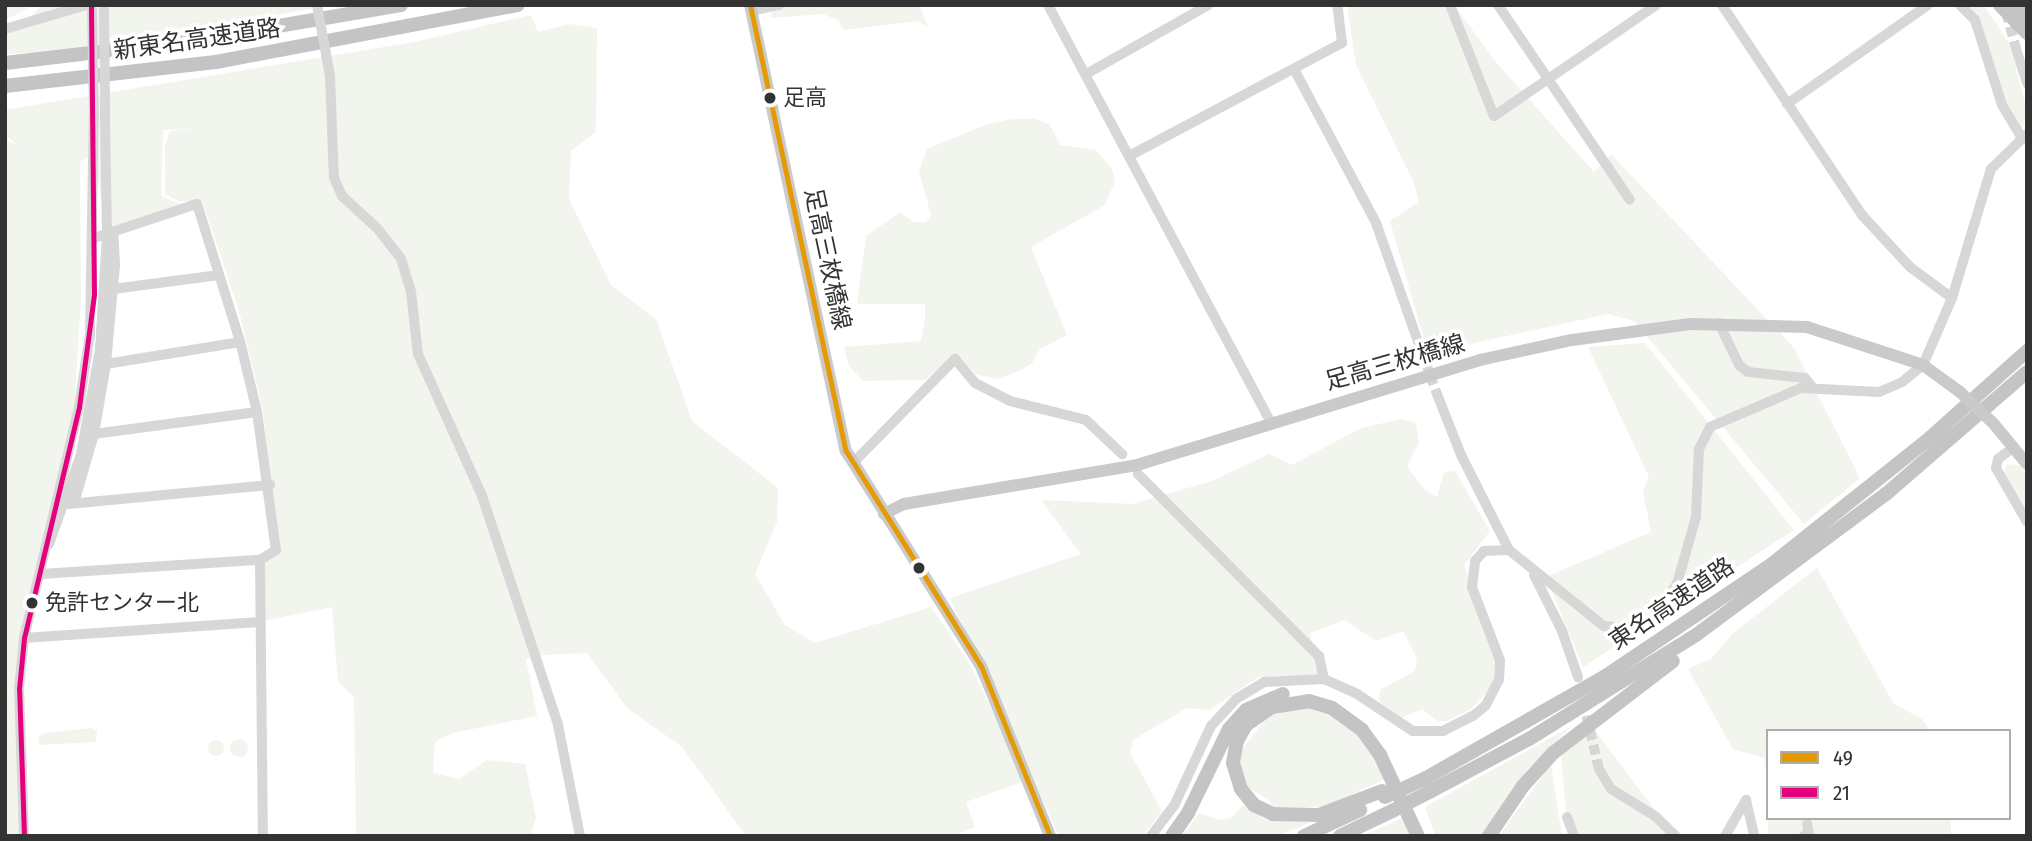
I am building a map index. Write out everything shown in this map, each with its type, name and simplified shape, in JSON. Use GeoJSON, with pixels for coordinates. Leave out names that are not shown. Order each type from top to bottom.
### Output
{"type":"FeatureCollection","features":[{"type":"Feature","properties":{"kind":"highway","name":"新東名高速道路"},"geometry":{"type":"LineString","coordinates":[[5,63],[139,49],[401,5]]}},
{"type":"Feature","properties":{"kind":"highway","name":"新東名高速道路"},"geometry":{"type":"LineString","coordinates":[[5,86],[216,62],[419,26],[518,5]]}},
{"type":"Feature","properties":{"kind":"highway"},"geometry":{"type":"LineString","coordinates":[[2000,5],[2027,33]]}},
{"type":"Feature","properties":{"kind":"highway"},"geometry":{"type":"LineString","coordinates":[[2015,5],[2027,17]]}},
{"type":"Feature","properties":{"kind":"highway","name":"東名高速道路"},"geometry":{"type":"LineString","coordinates":[[1340,836],[1392,811],[1426,780],[1556,706],[1772,564],[1931,437],[2027,351]]}},
{"type":"Feature","properties":{"kind":"highway","name":"東名高速道路"},"geometry":{"type":"LineString","coordinates":[[1304,836],[1384,794],[1426,780],[1550,727],[1696,635],[1886,494],[2027,372]]}},
{"type":"Feature","properties":{"kind":"highway"},"geometry":{"type":"LineString","coordinates":[[1489,836],[1523,786],[1553,753],[1794,573],[1886,494]]}},
{"type":"Feature","properties":{"kind":"highway"},"geometry":{"type":"LineString","coordinates":[[1172,836],[1188,813],[1229,729],[1266,698],[1292,692],[1320,694],[1344,703],[1363,718],[1388,751],[1418,805],[1428,836]]}},
{"type":"Feature","properties":{"kind":"highway"},"geometry":{"type":"LineString","coordinates":[[1384,794],[1319,815],[1273,814],[1254,805],[1241,789],[1233,763],[1237,741],[1246,725],[1272,707],[1309,701],[1332,708],[1362,730],[1380,755],[1418,836]]}},
{"type":"Feature","properties":{"kind":"main road","name":"足高三枚橋線"},"geometry":{"type":"LineString","coordinates":[[751,8],[841,431],[853,463],[981,666],[1050,836]]}},
{"type":"Feature","properties":{"kind":"main road","name":"足高三枚橋線"},"geometry":{"type":"LineString","coordinates":[[884,514],[904,504],[1137,465],[1270,421],[1480,360],[1598,336],[1719,323],[1807,327],[1923,365],[1960,392],[1993,424],[2027,464]]}},
{"type":"Feature","properties":{"kind":"street"},"geometry":{"type":"LineString","coordinates":[[317,5],[330,76],[334,178],[342,196],[377,228],[401,259],[411,292],[418,354],[482,496],[558,725],[580,836]]}},
{"type":"Feature","properties":{"kind":"street"},"geometry":{"type":"LineString","coordinates":[[751,8],[779,5]]}},
{"type":"Feature","properties":{"kind":"street"},"geometry":{"type":"LineString","coordinates":[[1048,5],[1088,73],[1270,421]]}},
{"type":"Feature","properties":{"kind":"street"},"geometry":{"type":"LineString","coordinates":[[1088,73],[1208,5]]}},
{"type":"Feature","properties":{"kind":"street"},"geometry":{"type":"LineString","coordinates":[[1130,155],[1294,71],[1342,43],[1337,5]]}},
{"type":"Feature","properties":{"kind":"street"},"geometry":{"type":"LineString","coordinates":[[1498,5],[1630,200]]}},
{"type":"Feature","properties":{"kind":"street"},"geometry":{"type":"LineString","coordinates":[[1451,6],[1494,116],[1656,5]]}},
{"type":"Feature","properties":{"kind":"street"},"geometry":{"type":"LineString","coordinates":[[1722,5],[1878,234],[1910,267],[1952,298]]}},
{"type":"Feature","properties":{"kind":"street"},"geometry":{"type":"LineString","coordinates":[[1787,104],[1928,5]]}},
{"type":"Feature","properties":{"kind":"street"},"geometry":{"type":"LineString","coordinates":[[1437,394],[1461,455],[1509,550],[1604,626],[1623,629],[1646,624],[1665,606],[1677,584],[1696,517],[1703,437],[1721,419],[1795,389],[1879,392],[1902,382],[1923,365],[1952,298],[1990,169],[2024,136],[2002,105],[1975,20],[1960,5]]}},
{"type":"Feature","properties":{"kind":"street"},"geometry":{"type":"LineString","coordinates":[[5,29],[90,7],[94,113],[93,294],[79,407],[52,506],[47,548],[24,638],[19,689],[24,836]]}},
{"type":"Feature","properties":{"kind":"street"},"geometry":{"type":"LineString","coordinates":[[47,548],[70,504],[94,434],[106,364],[113,289],[105,114],[104,8]]}},
{"type":"Feature","properties":{"kind":"street"},"geometry":{"type":"LineString","coordinates":[[2017,52],[2027,83]]}},
{"type":"Feature","properties":{"kind":"street"},"geometry":{"type":"LineString","coordinates":[[1294,71],[1376,223],[1425,361]]}},
{"type":"Feature","properties":{"kind":"street"},"geometry":{"type":"LineString","coordinates":[[41,574],[260,561],[276,550],[270,485],[257,412],[240,342],[197,204],[94,238]]}},
{"type":"Feature","properties":{"kind":"street"},"geometry":{"type":"LineString","coordinates":[[70,504],[94,390],[110,233]]}},
{"type":"Feature","properties":{"kind":"street"},"geometry":{"type":"LineString","coordinates":[[113,289],[219,275]]}},
{"type":"Feature","properties":{"kind":"street"},"geometry":{"type":"LineString","coordinates":[[1719,323],[1739,365],[1748,372],[1805,378],[1813,388]]}},
{"type":"Feature","properties":{"kind":"street"},"geometry":{"type":"LineString","coordinates":[[106,364],[240,342]]}},
{"type":"Feature","properties":{"kind":"street"},"geometry":{"type":"LineString","coordinates":[[853,463],[955,359],[975,383],[1010,401],[1086,420],[1122,454]]}},
{"type":"Feature","properties":{"kind":"street"},"geometry":{"type":"LineString","coordinates":[[94,434],[257,412]]}},
{"type":"Feature","properties":{"kind":"street"},"geometry":{"type":"LineString","coordinates":[[2014,447],[1998,460],[1996,468],[2027,522]]}},
{"type":"Feature","properties":{"kind":"street"},"geometry":{"type":"LineString","coordinates":[[1138,474],[1319,656],[1324,679]]}},
{"type":"Feature","properties":{"kind":"street"},"geometry":{"type":"LineString","coordinates":[[52,506],[270,485]]}},
{"type":"Feature","properties":{"kind":"street"},"geometry":{"type":"LineString","coordinates":[[1151,836],[1174,806],[1211,726],[1223,710],[1264,682],[1324,679],[1357,694],[1413,731],[1443,731],[1474,716],[1494,692],[1500,660],[1472,587],[1472,572],[1484,551],[1509,550]]}},
{"type":"Feature","properties":{"kind":"street"},"geometry":{"type":"LineString","coordinates":[[260,561],[258,622],[263,836]]}},
{"type":"Feature","properties":{"kind":"street"},"geometry":{"type":"LineString","coordinates":[[1531,570],[1562,631],[1578,677]]}},
{"type":"Feature","properties":{"kind":"street"},"geometry":{"type":"LineString","coordinates":[[24,638],[258,622]]}},
{"type":"Feature","properties":{"kind":"street"},"geometry":{"type":"LineString","coordinates":[[1599,769],[1611,789],[1655,816],[1676,836]]}},
{"type":"Feature","properties":{"kind":"street"},"geometry":{"type":"LineString","coordinates":[[1725,836],[1745,800],[1754,836]]}},
{"type":"Feature","properties":{"kind":"street"},"geometry":{"type":"LineString","coordinates":[[1567,817],[1573,836]]}},
{"type":"Feature","properties":{"kind":"street"},"geometry":{"type":"LineString","coordinates":[[1804,836],[1809,834],[1807,824]]}},
{"type":"Feature","properties":{"kind":"shaded area"},"geometry":{"type":"Polygon","coordinates":[[[5,5],[35,5],[5,20],[5,5]]]}},
{"type":"Feature","properties":{"kind":"shaded area"},"geometry":{"type":"Polygon","coordinates":[[[41,5],[332,5],[78,51],[5,54],[5,26],[25,23],[41,5]]]}},
{"type":"Feature","properties":{"kind":"shaded area"},"geometry":{"type":"Polygon","coordinates":[[[772,5],[919,5],[928,27],[918,21],[844,30],[838,20],[823,14],[771,18],[772,5]]]}},
{"type":"Feature","properties":{"kind":"shaded area"},"geometry":{"type":"Polygon","coordinates":[[[1347,5],[1454,5],[1496,62],[1594,172],[1611,154],[1794,348],[1860,478],[1804,524],[1634,321],[1608,314],[1428,353],[1390,221],[1419,202],[1414,183],[1356,65],[1347,5]]]}},
{"type":"Feature","properties":{"kind":"shaded area"},"geometry":{"type":"Polygon","coordinates":[[[1959,5],[1984,5],[2010,45],[2027,111],[2022,129],[2002,105],[1982,34],[1959,5]]]}},
{"type":"Feature","properties":{"kind":"shaded area"},"geometry":{"type":"Polygon","coordinates":[[[531,15],[538,32],[569,24],[597,28],[596,132],[571,151],[569,199],[611,285],[656,319],[692,421],[778,488],[777,522],[755,574],[785,625],[815,643],[931,607],[968,661],[1026,781],[966,802],[975,827],[953,836],[746,836],[682,747],[627,708],[587,653],[543,655],[526,659],[537,716],[452,733],[435,742],[433,773],[459,779],[487,760],[525,764],[536,817],[531,834],[356,836],[354,697],[338,682],[332,607],[258,622],[259,571],[276,549],[263,410],[239,311],[203,203],[178,201],[165,194],[165,145],[170,131],[194,128],[163,130],[161,196],[187,207],[107,234],[94,156],[80,161],[81,299],[74,413],[34,574],[21,674],[22,836],[5,836],[5,139],[18,146],[5,135],[5,110],[414,42],[531,15]]]}},
{"type":"Feature","properties":{"kind":"shaded area"},"geometry":{"type":"Polygon","coordinates":[[[1013,119],[1035,119],[1050,125],[1060,145],[1096,150],[1112,169],[1115,181],[1105,205],[1031,247],[1067,335],[1040,349],[1032,363],[1021,370],[997,379],[975,374],[957,355],[925,380],[863,381],[849,366],[844,347],[921,341],[925,319],[925,304],[857,304],[866,236],[900,212],[913,222],[926,222],[931,215],[919,171],[927,149],[988,124],[1013,119]]]}},
{"type":"Feature","properties":{"kind":"shaded area"},"geometry":{"type":"Polygon","coordinates":[[[1645,343],[1794,530],[1583,667],[1546,577],[1651,532],[1643,491],[1649,477],[1588,347],[1645,343]]]}},
{"type":"Feature","properties":{"kind":"shaded area"},"geometry":{"type":"Polygon","coordinates":[[[1402,419],[1416,423],[1419,442],[1407,466],[1424,489],[1437,497],[1444,472],[1455,471],[1490,531],[1464,565],[1495,658],[1493,685],[1471,709],[1447,721],[1437,721],[1422,709],[1399,719],[1379,701],[1380,690],[1415,671],[1417,659],[1403,631],[1376,641],[1344,620],[1310,633],[1319,675],[1258,677],[1210,710],[1187,708],[1133,740],[1130,753],[1162,811],[1143,836],[1059,836],[950,598],[1081,554],[1041,500],[1132,504],[1212,481],[1269,454],[1292,465],[1361,428],[1402,419]]]}},
{"type":"Feature","properties":{"kind":"shaded area"},"geometry":{"type":"Polygon","coordinates":[[[2007,464],[2021,466],[2027,475],[2027,514],[2004,472],[2007,464]]]}},
{"type":"Feature","properties":{"kind":"shaded area"},"geometry":{"type":"Polygon","coordinates":[[[1817,568],[1894,704],[1922,719],[1929,729],[1766,729],[1766,775],[1765,758],[1733,749],[1688,669],[1711,659],[1733,633],[1817,568]]]}},
{"type":"Feature","properties":{"kind":"shaded area"},"geometry":{"type":"Polygon","coordinates":[[[1309,708],[1338,718],[1362,739],[1385,779],[1327,806],[1273,808],[1270,801],[1249,788],[1240,765],[1242,750],[1265,719],[1279,711],[1309,708]]]}},
{"type":"Feature","properties":{"kind":"shaded area"},"geometry":{"type":"Polygon","coordinates":[[[1572,726],[1527,770],[1483,836],[1435,836],[1425,807],[1572,726]]]}},
{"type":"Feature","properties":{"kind":"shaded area"},"geometry":{"type":"Polygon","coordinates":[[[92,728],[97,731],[96,742],[38,745],[39,735],[45,733],[92,728]]]}},
{"type":"Feature","properties":{"kind":"shaded area"},"geometry":{"type":"Polygon","coordinates":[[[1594,729],[1676,836],[1568,836],[1561,755],[1594,729]]]}},
{"type":"Feature","properties":{"kind":"shaded area"},"geometry":{"type":"Polygon","coordinates":[[[239,739],[245,742],[248,748],[245,754],[239,757],[233,754],[230,748],[233,742],[239,739]]]}},
{"type":"Feature","properties":{"kind":"shaded area"},"geometry":{"type":"Polygon","coordinates":[[[216,740],[224,748],[216,756],[208,748],[216,740]]]}},
{"type":"Feature","properties":{"kind":"shaded area"},"geometry":{"type":"Polygon","coordinates":[[[1551,764],[1562,836],[1499,836],[1551,764]]]}},
{"type":"Feature","properties":{"kind":"shaded area"},"geometry":{"type":"Polygon","coordinates":[[[1243,805],[1264,819],[1312,822],[1277,836],[1182,836],[1199,813],[1220,820],[1231,818],[1243,805]]]}},
{"type":"Feature","properties":{"kind":"shaded area"},"geometry":{"type":"Polygon","coordinates":[[[1404,817],[1411,836],[1362,836],[1404,817]]]}},
{"type":"Feature","properties":{"kind":"shaded area"},"geometry":{"type":"Polygon","coordinates":[[[1768,820],[1951,820],[1951,836],[1768,836],[1768,820]]]}},
{"type":"Feature","properties":{"kind":"tunnel"},"geometry":{"type":"LineString","coordinates":[[2006,12],[2017,52]]}},
{"type":"Feature","properties":{"kind":"tunnel"},"geometry":{"type":"LineString","coordinates":[[1425,361],[1437,394]]}},
{"type":"Feature","properties":{"kind":"tunnel"},"geometry":{"type":"LineString","coordinates":[[1583,701],[1599,769]]}},
{"type":"Feature","properties":{"kind":"transit line","name":"21"},"geometry":{"type":"LineString","coordinates":[[24,836],[19,689],[24,638],[79,407],[94,294],[91,5]]}},
{"type":"Feature","properties":{"kind":"transit line","name":"49"},"geometry":{"type":"LineString","coordinates":[[750,5],[846,451],[981,666],[1050,836]]}},
{"type":"Feature","properties":{"kind":"place","name":"足高"},"geometry":{"type":"Point","coordinates":[770,98]}},
{"type":"Feature","properties":{"kind":"place","name":"免許センター北"},"geometry":{"type":"Point","coordinates":[32,603]}}]}
